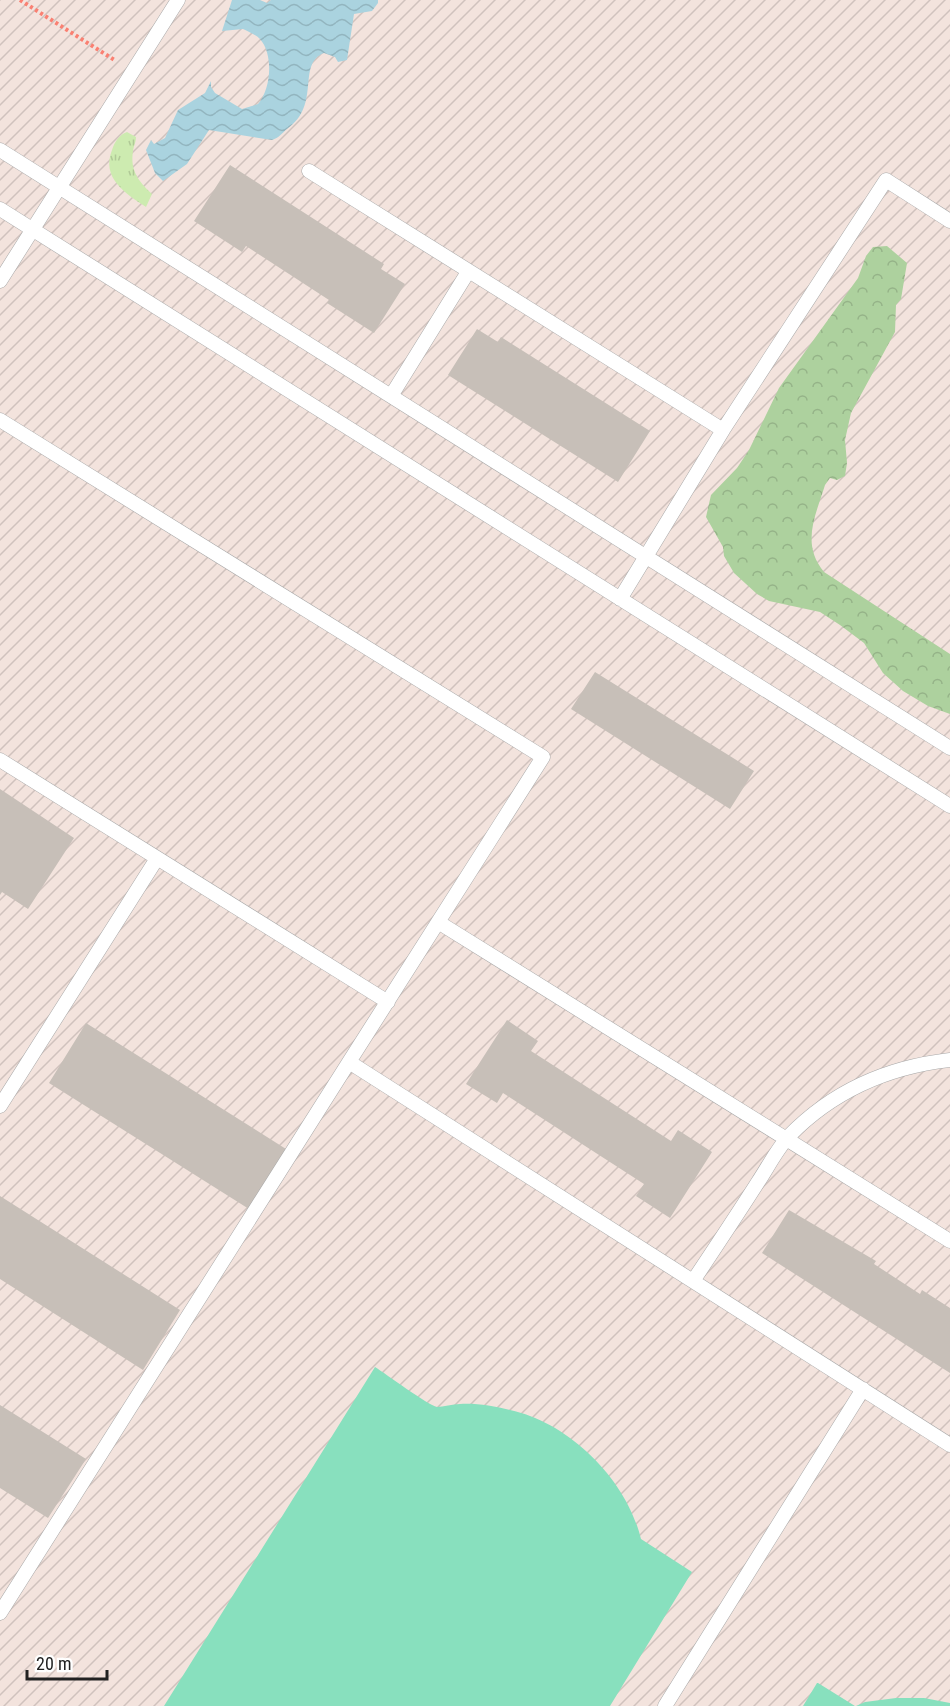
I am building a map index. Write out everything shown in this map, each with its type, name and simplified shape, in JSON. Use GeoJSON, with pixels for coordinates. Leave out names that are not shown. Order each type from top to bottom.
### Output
{"type":"FeatureCollection","features":[{"type":"Feature","properties":{"kind":"lane"},"geometry":{"type":"LineString","coordinates":[[0,281],[178,0]]}},
{"type":"Feature","properties":{"kind":"lane"},"geometry":{"type":"LineString","coordinates":[[0,150],[950,748]]}},
{"type":"Feature","properties":{"kind":"lane"},"geometry":{"type":"LineString","coordinates":[[309,171],[723,430]]}},
{"type":"Feature","properties":{"kind":"lane"},"geometry":{"type":"LineString","coordinates":[[620,599],[723,430],[886,180],[950,221]]}},
{"type":"Feature","properties":{"kind":"lane"},"geometry":{"type":"LineString","coordinates":[[0,209],[950,806]]}},
{"type":"Feature","properties":{"kind":"lane"},"geometry":{"type":"LineString","coordinates":[[391,396],[468,272]]}},
{"type":"Feature","properties":{"kind":"lane"},"geometry":{"type":"LineString","coordinates":[[0,420],[543,756],[0,1613]]}},
{"type":"Feature","properties":{"kind":"lane"},"geometry":{"type":"LineString","coordinates":[[0,760],[156,860],[388,1002]]}},
{"type":"Feature","properties":{"kind":"lane"},"geometry":{"type":"LineString","coordinates":[[0,1106],[156,860]]}},
{"type":"Feature","properties":{"kind":"lane"},"geometry":{"type":"LineString","coordinates":[[438,922],[788,1137],[950,1240]]}},
{"type":"Feature","properties":{"kind":"lane"},"geometry":{"type":"LineString","coordinates":[[693,1281],[788,1137],[849,1088],[918,1064],[950,1060]]}},
{"type":"Feature","properties":{"kind":"lane"},"geometry":{"type":"LineString","coordinates":[[349,1062],[950,1445]]}},
{"type":"Feature","properties":{"kind":"lane"},"geometry":{"type":"LineString","coordinates":[[665,1706],[863,1389]]}},
{"type":"Feature","properties":{"kind":"path"},"geometry":{"type":"LineString","coordinates":[[20,0],[117,62]]}},
{"type":"Feature","properties":{"kind":"shaded area"},"geometry":{"type":"Polygon","coordinates":[[[0,0],[950,0],[950,1706],[0,1706],[0,0]]]}},
{"type":"Feature","properties":{"kind":"green space"},"geometry":{"type":"Polygon","coordinates":[[[127,132],[136,137],[132,158],[134,170],[139,180],[152,194],[146,207],[123,190],[112,177],[109,160],[114,144],[127,132]]]}},
{"type":"Feature","properties":{"kind":"green space"},"geometry":{"type":"Polygon","coordinates":[[[887,246],[907,263],[901,299],[896,305],[895,332],[851,413],[845,440],[847,463],[845,476],[837,480],[830,478],[825,485],[812,530],[813,551],[824,572],[950,654],[950,714],[928,706],[903,691],[883,673],[864,643],[820,612],[769,601],[757,594],[734,573],[706,517],[711,495],[737,468],[749,450],[779,388],[858,278],[866,256],[873,247],[887,246]]]}},
{"type":"Feature","properties":{"kind":"green space"},"geometry":{"type":"Polygon","coordinates":[[[375,1367],[437,1407],[457,1404],[491,1406],[532,1417],[554,1427],[593,1457],[609,1476],[634,1517],[641,1539],[692,1572],[610,1706],[164,1706],[375,1367]]]}},
{"type":"Feature","properties":{"kind":"green space"},"geometry":{"type":"Polygon","coordinates":[[[818,1683],[855,1706],[803,1706],[818,1683]]]}},
{"type":"Feature","properties":{"kind":"green space"},"geometry":{"type":"Polygon","coordinates":[[[896,1698],[924,1698],[950,1703],[950,1706],[856,1706],[865,1702],[896,1698]]]}},
{"type":"Feature","properties":{"kind":"water"},"geometry":{"type":"Polygon","coordinates":[[[232,0],[260,0],[267,3],[271,0],[378,0],[378,3],[372,11],[354,14],[347,60],[338,62],[335,57],[324,53],[316,58],[311,66],[304,109],[277,138],[272,140],[209,130],[187,164],[163,181],[155,173],[146,150],[151,140],[154,144],[165,138],[178,110],[205,93],[211,81],[211,87],[215,93],[242,109],[258,104],[266,90],[269,63],[260,39],[243,29],[222,31],[232,0]]]}},
{"type":"Feature","properties":{"kind":"building"},"geometry":{"type":"Polygon","coordinates":[[[230,165],[384,264],[381,269],[405,284],[374,333],[327,303],[329,300],[246,246],[242,252],[194,221],[230,165]]]}},
{"type":"Feature","properties":{"kind":"building"},"geometry":{"type":"Polygon","coordinates":[[[477,329],[498,342],[501,337],[650,431],[618,482],[448,375],[477,329]]]}},
{"type":"Feature","properties":{"kind":"building"},"geometry":{"type":"Polygon","coordinates":[[[595,672],[754,771],[730,809],[571,709],[595,672]]]}},
{"type":"Feature","properties":{"kind":"building"},"geometry":{"type":"Polygon","coordinates":[[[0,789],[74,838],[28,909],[2,892],[0,895],[0,789]]]}},
{"type":"Feature","properties":{"kind":"building"},"geometry":{"type":"Polygon","coordinates":[[[507,1020],[538,1041],[531,1051],[671,1141],[678,1130],[712,1152],[670,1218],[636,1196],[644,1184],[503,1093],[497,1103],[466,1084],[507,1020]]]}},
{"type":"Feature","properties":{"kind":"building"},"geometry":{"type":"Polygon","coordinates":[[[86,1023],[286,1149],[249,1209],[49,1083],[86,1023]]]}},
{"type":"Feature","properties":{"kind":"building"},"geometry":{"type":"Polygon","coordinates":[[[0,1196],[180,1310],[143,1370],[0,1279],[0,1196]]]}},
{"type":"Feature","properties":{"kind":"building"},"geometry":{"type":"Polygon","coordinates":[[[789,1210],[876,1261],[874,1264],[920,1294],[922,1290],[950,1308],[950,1373],[762,1253],[789,1210]]]}},
{"type":"Feature","properties":{"kind":"building"},"geometry":{"type":"Polygon","coordinates":[[[0,1405],[86,1459],[48,1518],[0,1488],[0,1405]]]}}]}
